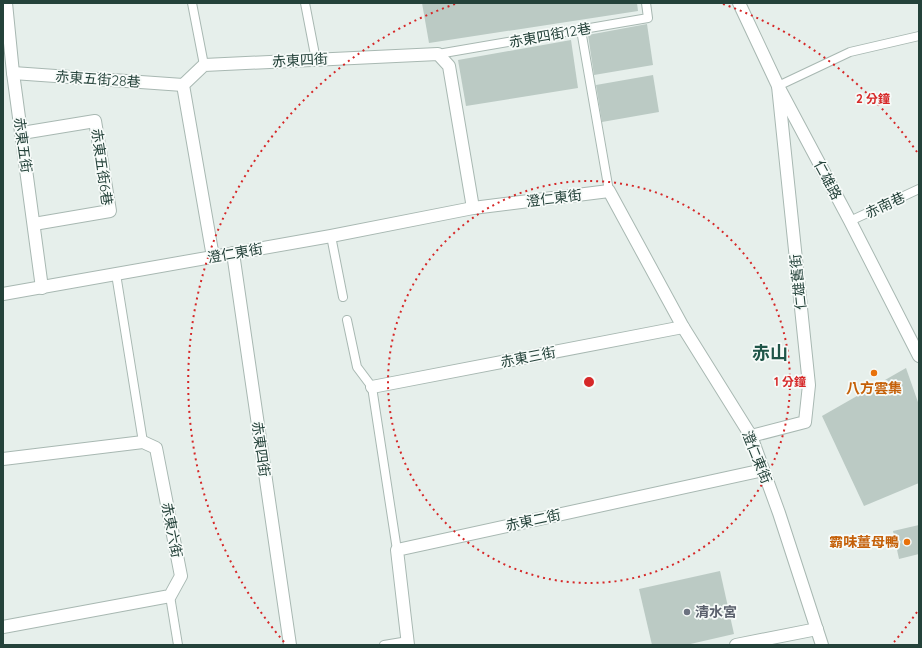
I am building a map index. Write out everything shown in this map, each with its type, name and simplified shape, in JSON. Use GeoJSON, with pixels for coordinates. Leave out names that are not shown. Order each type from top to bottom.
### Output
{"type":"FeatureCollection","features":[{"type":"Feature","properties":{"kind":"street","name":"赤東五街"},"geometry":{"type":"LineString","coordinates":[[6,3],[13,73],[42,288]]}},
{"type":"Feature","properties":{"kind":"street","name":"仁雄路"},"geometry":{"type":"LineString","coordinates":[[739,3],[778,86],[918,352]]}},
{"type":"Feature","properties":{"kind":"street","name":"赤東四街"},"geometry":{"type":"LineString","coordinates":[[204,65],[438,54]]}},
{"type":"Feature","properties":{"kind":"street"},"geometry":{"type":"LineString","coordinates":[[438,54],[449,66],[473,208]]}},
{"type":"Feature","properties":{"kind":"street"},"geometry":{"type":"LineString","coordinates":[[204,65],[183,85],[213,257]]}},
{"type":"Feature","properties":{"kind":"street","name":"赤東五街28巷"},"geometry":{"type":"LineString","coordinates":[[13,73],[183,85]]}},
{"type":"Feature","properties":{"kind":"street","name":"仁雄舊街"},"geometry":{"type":"LineString","coordinates":[[751,436],[806,422],[809,385],[778,86]]}},
{"type":"Feature","properties":{"kind":"street","name":"赤東五街6巷"},"geometry":{"type":"LineString","coordinates":[[22,134],[95,121],[110,211],[34,224]]}},
{"type":"Feature","properties":{"kind":"street","name":"澄仁東街"},"geometry":{"type":"LineString","coordinates":[[3,294],[331,236],[473,208],[609,191],[683,327],[751,436],[779,512],[822,645]]}},
{"type":"Feature","properties":{"kind":"street","name":"赤東四街"},"geometry":{"type":"LineString","coordinates":[[233,253],[290,645]]}},
{"type":"Feature","properties":{"kind":"street","name":"赤東三街"},"geometry":{"type":"LineString","coordinates":[[372,387],[683,327]]}},
{"type":"Feature","properties":{"kind":"street"},"geometry":{"type":"LineString","coordinates":[[3,459],[143,442]]}},
{"type":"Feature","properties":{"kind":"street","name":"赤東六街"},"geometry":{"type":"LineString","coordinates":[[143,442],[156,448],[181,576],[170,596]]}},
{"type":"Feature","properties":{"kind":"street","name":"赤東二街"},"geometry":{"type":"LineString","coordinates":[[397,550],[763,470]]}},
{"type":"Feature","properties":{"kind":"street"},"geometry":{"type":"LineString","coordinates":[[397,550],[408,643]]}},
{"type":"Feature","properties":{"kind":"street"},"geometry":{"type":"LineString","coordinates":[[3,627],[170,596]]}},
{"type":"Feature","properties":{"kind":"street"},"geometry":{"type":"LineString","coordinates":[[736,645],[817,629]]}},
{"type":"Feature","properties":{"kind":"lane"},"geometry":{"type":"LineString","coordinates":[[192,3],[204,65]]}},
{"type":"Feature","properties":{"kind":"lane"},"geometry":{"type":"LineString","coordinates":[[305,3],[316,60]]}},
{"type":"Feature","properties":{"kind":"lane","name":"赤東四街12巷"},"geometry":{"type":"LineString","coordinates":[[438,54],[648,18],[646,3]]}},
{"type":"Feature","properties":{"kind":"lane"},"geometry":{"type":"LineString","coordinates":[[581,30],[609,191]]}},
{"type":"Feature","properties":{"kind":"lane"},"geometry":{"type":"LineString","coordinates":[[778,86],[850,52],[919,36]]}},
{"type":"Feature","properties":{"kind":"lane","name":"赤南巷"},"geometry":{"type":"LineString","coordinates":[[850,221],[919,189]]}},
{"type":"Feature","properties":{"kind":"lane"},"geometry":{"type":"LineString","coordinates":[[331,236],[343,297]]}},
{"type":"Feature","properties":{"kind":"lane"},"geometry":{"type":"LineString","coordinates":[[116,274],[143,442]]}},
{"type":"Feature","properties":{"kind":"lane"},"geometry":{"type":"LineString","coordinates":[[347,320],[357,367],[372,387],[397,550]]}},
{"type":"Feature","properties":{"kind":"lane"},"geometry":{"type":"LineString","coordinates":[[170,596],[178,645]]}},
{"type":"Feature","properties":{"kind":"lane"},"geometry":{"type":"LineString","coordinates":[[384,645],[408,643]]}},
{"type":"Feature","properties":{"kind":"building"},"geometry":{"type":"Polygon","coordinates":[[[422,3],[637,3],[638,11],[429,43],[422,3]]]}},
{"type":"Feature","properties":{"kind":"building"},"geometry":{"type":"Polygon","coordinates":[[[647,24],[653,65],[594,75],[588,35],[647,24]]]}},
{"type":"Feature","properties":{"kind":"building"},"geometry":{"type":"Polygon","coordinates":[[[571,40],[578,88],[466,106],[458,60],[571,40]]]}},
{"type":"Feature","properties":{"kind":"building"},"geometry":{"type":"Polygon","coordinates":[[[653,75],[659,112],[602,122],[596,85],[653,75]]]}},
{"type":"Feature","properties":{"kind":"building"},"geometry":{"type":"Polygon","coordinates":[[[906,368],[919,405],[919,483],[864,506],[822,416],[906,368]]]}},
{"type":"Feature","properties":{"kind":"building","name":"霸味薑母鴨"},"geometry":{"type":"Polygon","coordinates":[[[919,525],[919,554],[899,559],[893,531],[919,525]]]}},
{"type":"Feature","properties":{"kind":"building","name":"清水宮"},"geometry":{"type":"Polygon","coordinates":[[[720,571],[734,634],[686,645],[652,645],[639,589],[720,571]]]}},
{"type":"Feature","properties":{"kind":"place","name":"八方雲集"},"geometry":{"type":"Point","coordinates":[874,373]}},
{"type":"Feature","properties":{"kind":"place","name":"霸味薑母鴨"},"geometry":{"type":"Point","coordinates":[907,542]}},
{"type":"Feature","properties":{"kind":"place","name":"清水宮"},"geometry":{"type":"Point","coordinates":[687,612]}},
{"type":"Feature","properties":{"kind":"district","name":"赤山"},"geometry":{"type":"Point","coordinates":[770,353]}}]}
